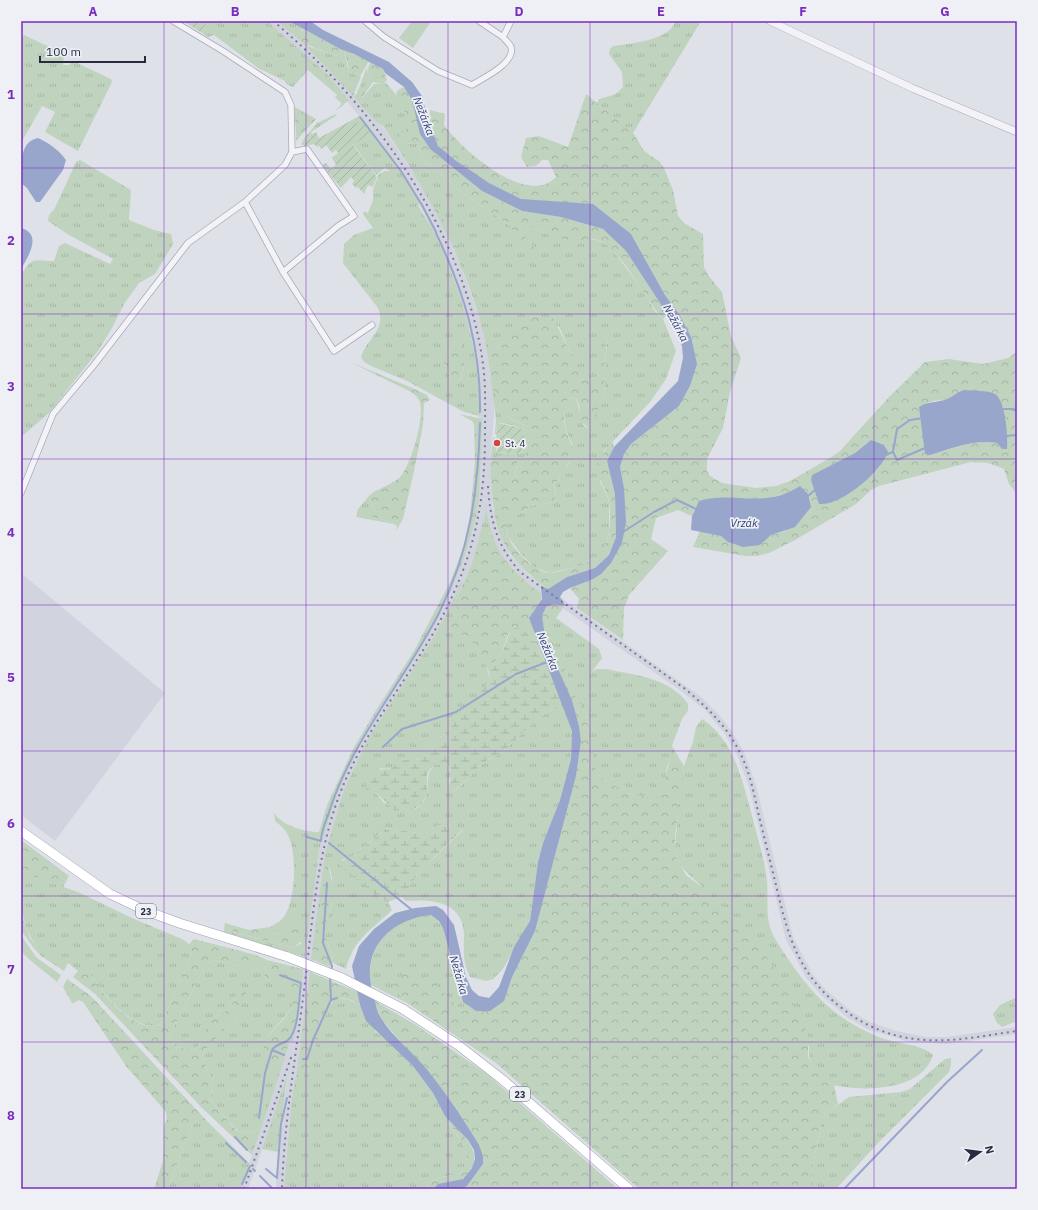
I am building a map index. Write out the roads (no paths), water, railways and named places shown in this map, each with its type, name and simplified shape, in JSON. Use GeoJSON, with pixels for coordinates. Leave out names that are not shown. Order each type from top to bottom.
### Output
{"type":"FeatureCollection","features":[{"type":"Feature","properties":{"kind":"main road","name":"23"},"geometry":{"type":"LineString","coordinates":[[21,831],[110,894],[137,907],[178,923],[288,957],[342,978],[404,1009],[458,1044],[503,1080],[629,1189]]}},
{"type":"Feature","properties":{"kind":"street"},"geometry":{"type":"LineString","coordinates":[[21,493],[53,414],[94,365],[188,243],[245,202],[285,165],[292,152],[292,105],[285,92],[223,51],[173,21]]}},
{"type":"Feature","properties":{"kind":"street"},"geometry":{"type":"LineString","coordinates":[[365,21],[384,37],[438,71],[472,85],[508,62],[511,54],[511,47],[503,37],[480,21]]}},
{"type":"Feature","properties":{"kind":"street"},"geometry":{"type":"LineString","coordinates":[[503,37],[511,21]]}},
{"type":"Feature","properties":{"kind":"street"},"geometry":{"type":"LineString","coordinates":[[770,21],[912,88],[1017,132]]}},
{"type":"Feature","properties":{"kind":"street"},"geometry":{"type":"LineString","coordinates":[[283,272],[338,226],[354,216],[307,149],[292,152]]}},
{"type":"Feature","properties":{"kind":"street"},"geometry":{"type":"LineString","coordinates":[[245,202],[283,272],[334,351],[372,325]]}},
{"type":"Feature","properties":{"kind":"water","name":"Nežárka"},"geometry":{"type":"Polygon","coordinates":[[[289,21],[310,21],[323,30],[389,62],[412,82],[422,96],[428,120],[438,146],[455,160],[489,183],[521,199],[593,204],[631,234],[665,295],[679,314],[691,337],[697,364],[690,386],[679,406],[631,444],[624,454],[620,467],[624,488],[626,522],[622,543],[611,563],[601,574],[593,579],[563,592],[560,597],[565,605],[554,604],[546,607],[542,616],[546,642],[572,700],[579,726],[581,741],[576,776],[535,931],[512,977],[504,1001],[490,1011],[476,1011],[463,1002],[443,928],[439,921],[431,915],[415,918],[401,924],[389,932],[380,941],[370,966],[370,981],[380,1016],[391,1032],[423,1065],[436,1081],[479,1145],[483,1156],[483,1164],[467,1186],[460,1189],[433,1189],[438,1184],[463,1179],[472,1168],[475,1159],[474,1150],[468,1140],[445,1116],[433,1093],[413,1066],[366,1021],[360,1005],[352,966],[359,946],[374,929],[395,913],[415,908],[436,906],[443,910],[454,925],[466,977],[472,990],[479,996],[489,998],[499,987],[514,947],[530,921],[538,862],[543,843],[560,800],[571,759],[572,731],[529,618],[542,599],[541,586],[548,589],[567,577],[595,568],[609,555],[616,537],[615,494],[607,461],[614,447],[678,381],[683,358],[682,346],[660,303],[626,251],[603,229],[561,217],[522,211],[482,191],[430,149],[420,134],[412,100],[404,87],[385,73],[383,69],[354,54],[340,49],[289,21]]]}},
{"type":"Feature","properties":{"kind":"water"},"geometry":{"type":"Polygon","coordinates":[[[38,138],[54,147],[66,160],[63,170],[40,202],[36,202],[27,188],[21,183],[21,163],[24,149],[27,144],[38,138]]]}},
{"type":"Feature","properties":{"kind":"water"},"geometry":{"type":"Polygon","coordinates":[[[21,228],[28,231],[33,240],[30,252],[21,269],[21,228]]]}},
{"type":"Feature","properties":{"kind":"water"},"geometry":{"type":"Polygon","coordinates":[[[964,390],[988,392],[995,394],[999,398],[1006,420],[1007,449],[1002,449],[997,443],[980,442],[963,445],[930,455],[925,454],[919,407],[947,399],[964,390]]]}},
{"type":"Feature","properties":{"kind":"water"},"geometry":{"type":"Polygon","coordinates":[[[871,440],[884,445],[888,452],[877,469],[869,478],[849,494],[838,500],[819,504],[811,480],[812,475],[855,453],[871,440]]]}},
{"type":"Feature","properties":{"kind":"water","name":"Vrzák"},"geometry":{"type":"Polygon","coordinates":[[[800,486],[808,494],[811,507],[795,527],[771,535],[760,545],[743,547],[728,542],[721,536],[691,530],[692,516],[699,501],[724,497],[774,497],[800,486]]]}},
{"type":"Feature","properties":{"kind":"waterway"},"geometry":{"type":"LineString","coordinates":[[360,117],[401,171],[420,202]]}},
{"type":"Feature","properties":{"kind":"waterway"},"geometry":{"type":"LineString","coordinates":[[421,203],[436,232]]}},
{"type":"Feature","properties":{"kind":"waterway"},"geometry":{"type":"LineString","coordinates":[[436,233],[455,277],[469,320],[474,342],[480,388],[480,412]]}},
{"type":"Feature","properties":{"kind":"waterway"},"geometry":{"type":"LineString","coordinates":[[1001,409],[1012,409],[1017,411]]}},
{"type":"Feature","properties":{"kind":"waterway"},"geometry":{"type":"LineString","coordinates":[[893,452],[897,429],[910,420],[923,418]]}},
{"type":"Feature","properties":{"kind":"waterway"},"geometry":{"type":"LineString","coordinates":[[321,841],[323,829],[330,809],[352,757],[426,638],[450,590],[465,544],[470,520],[477,473],[480,423]]}},
{"type":"Feature","properties":{"kind":"waterway"},"geometry":{"type":"LineString","coordinates":[[1004,436],[1017,435]]}},
{"type":"Feature","properties":{"kind":"waterway"},"geometry":{"type":"LineString","coordinates":[[885,455],[893,452],[897,460],[925,448]]}},
{"type":"Feature","properties":{"kind":"waterway"},"geometry":{"type":"LineString","coordinates":[[808,496],[815,490]]}},
{"type":"Feature","properties":{"kind":"waterway"},"geometry":{"type":"LineString","coordinates":[[623,532],[654,512],[677,500],[696,509]]}},
{"type":"Feature","properties":{"kind":"waterway","name":"Nežárka"},"geometry":{"type":"LineString","coordinates":[[383,747],[402,729],[456,712],[516,674],[547,662]]}},
{"type":"Feature","properties":{"kind":"waterway"},"geometry":{"type":"LineString","coordinates":[[307,837],[321,841]]}},
{"type":"Feature","properties":{"kind":"waterway"},"geometry":{"type":"LineString","coordinates":[[329,843],[412,910]]}},
{"type":"Feature","properties":{"kind":"waterway"},"geometry":{"type":"LineString","coordinates":[[327,883],[323,943],[332,966],[331,972]]}},
{"type":"Feature","properties":{"kind":"waterway"},"geometry":{"type":"LineString","coordinates":[[280,975],[301,983],[298,1013],[292,1036],[272,1050],[284,1055]]}},
{"type":"Feature","properties":{"kind":"waterway"},"geometry":{"type":"LineString","coordinates":[[330,976],[331,1000]]}},
{"type":"Feature","properties":{"kind":"waterway"},"geometry":{"type":"LineString","coordinates":[[303,1059],[307,1059],[313,1040],[331,1000],[337,998]]}},
{"type":"Feature","properties":{"kind":"waterway"},"geometry":{"type":"LineString","coordinates":[[259,1118],[265,1073],[272,1050]]}},
{"type":"Feature","properties":{"kind":"waterway"},"geometry":{"type":"LineString","coordinates":[[844,1189],[947,1082],[982,1050]]}},
{"type":"Feature","properties":{"kind":"waterway"},"geometry":{"type":"LineString","coordinates":[[277,1177],[281,1124],[287,1098]]}},
{"type":"Feature","properties":{"kind":"waterway"},"geometry":{"type":"LineString","coordinates":[[235,1137],[247,1150]]}},
{"type":"Feature","properties":{"kind":"waterway"},"geometry":{"type":"LineString","coordinates":[[226,1143],[246,1162]]}},
{"type":"Feature","properties":{"kind":"waterway"},"geometry":{"type":"LineString","coordinates":[[242,1184],[250,1166]]}},
{"type":"Feature","properties":{"kind":"waterway"},"geometry":{"type":"LineString","coordinates":[[266,1169],[277,1178]]}},
{"type":"Feature","properties":{"kind":"waterway"},"geometry":{"type":"LineString","coordinates":[[260,1176],[273,1189]]}},
{"type":"Feature","properties":{"kind":"railway"},"geometry":{"type":"LineString","coordinates":[[273,21],[310,54],[345,91],[378,131],[408,174],[435,220],[457,267],[473,315],[485,381],[485,455],[482,495],[475,533],[463,571],[442,617],[428,642],[365,742],[339,796],[331,821],[319,871],[315,896],[290,1093],[282,1189]]}},
{"type":"Feature","properties":{"kind":"railway"},"geometry":{"type":"LineString","coordinates":[[488,486],[496,532],[500,542],[520,572],[684,688],[717,719],[731,737],[745,763],[750,777],[785,922],[806,969],[828,996],[852,1016],[862,1022],[894,1035],[927,1040],[950,1040],[1017,1031]]}},
{"type":"Feature","properties":{"kind":"railway"},"geometry":{"type":"LineString","coordinates":[[244,1189],[292,1055]]}},
{"type":"Feature","properties":{"kind":"place","name":"St. 4"},"geometry":{"type":"Point","coordinates":[497,443]}}]}
